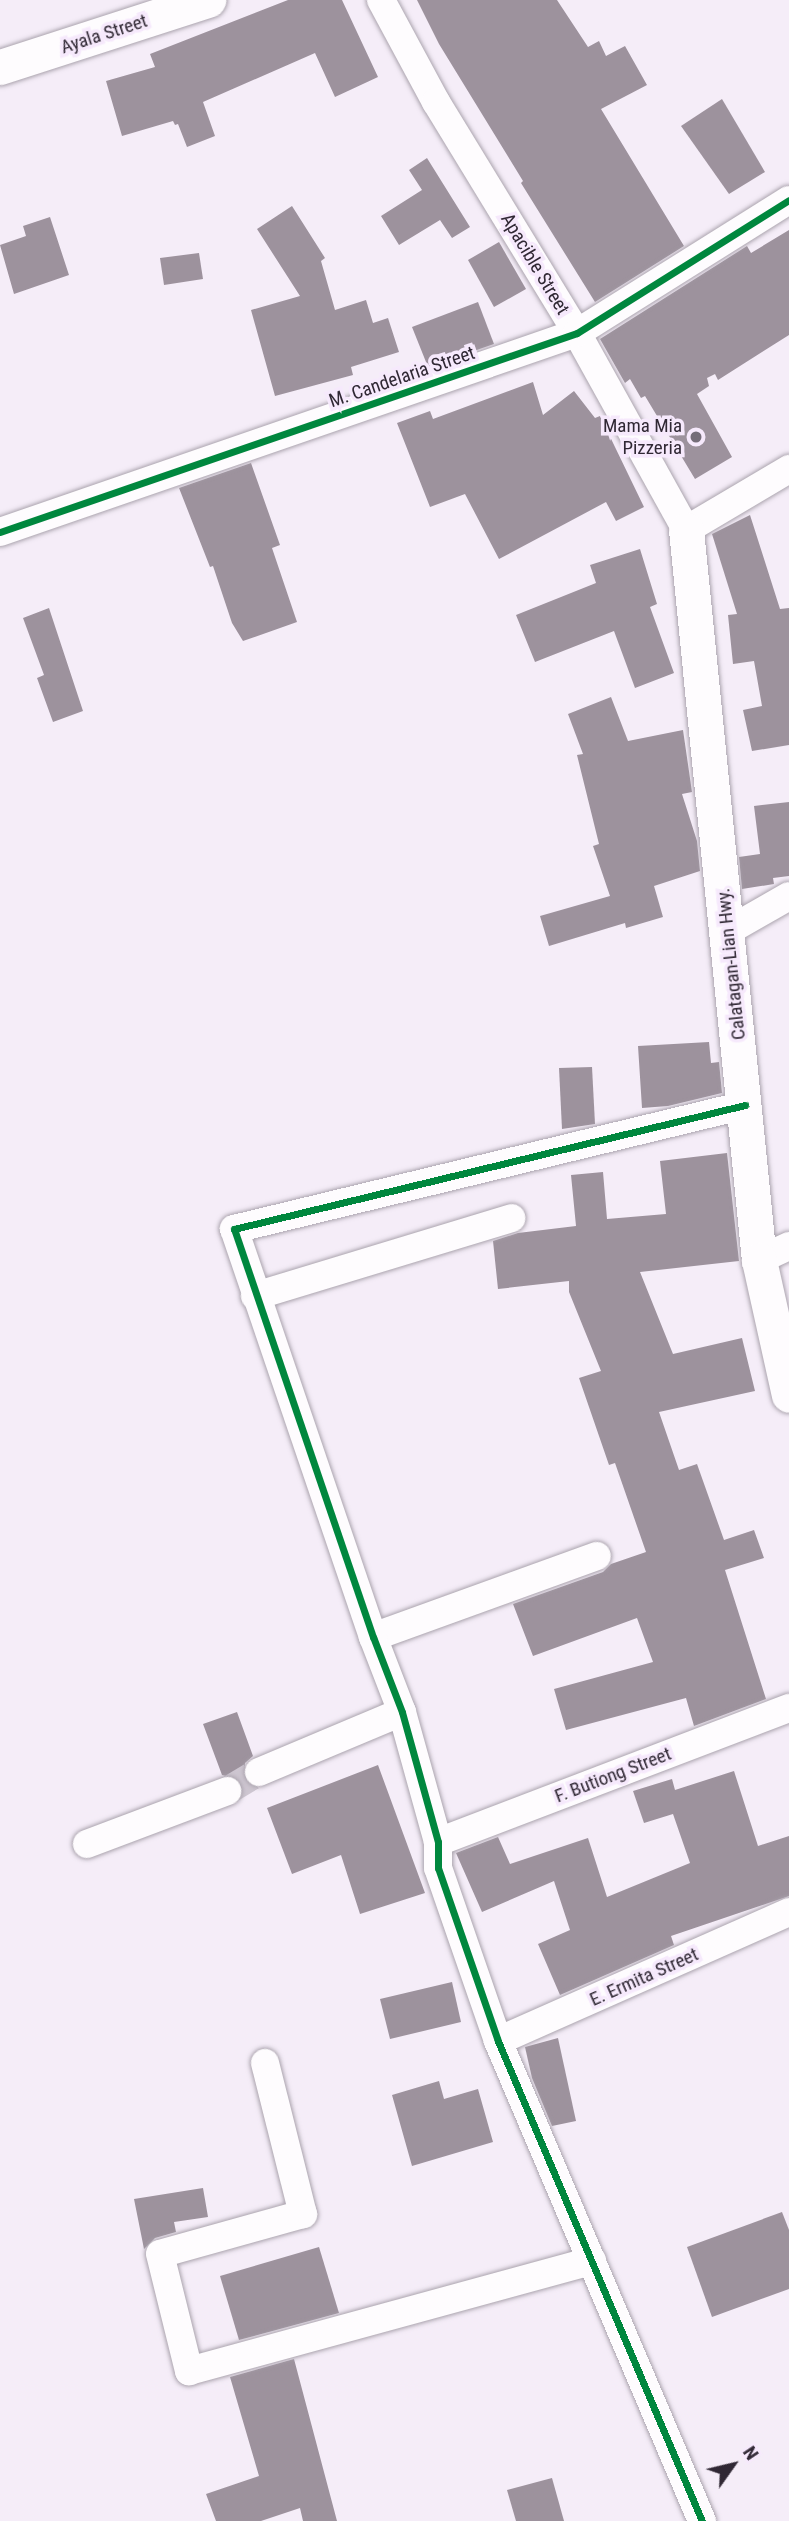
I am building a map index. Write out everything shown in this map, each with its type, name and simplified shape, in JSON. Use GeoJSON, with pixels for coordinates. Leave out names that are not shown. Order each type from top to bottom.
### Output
{"type":"FeatureCollection","features":[{"type":"Feature","properties":{"kind":"main road","name":"Ayala Street"},"geometry":{"type":"LineString","coordinates":[[0,67],[208,0]]}},
{"type":"Feature","properties":{"kind":"main road","name":"Calatagan-Lian Hwy."},"geometry":{"type":"LineString","coordinates":[[686,530],[745,1105],[774,1253],[789,1395]]}},
{"type":"Feature","properties":{"kind":"street","name":"Apacible Street"},"geometry":{"type":"LineString","coordinates":[[382,0],[436,103],[577,333],[686,530]]}},
{"type":"Feature","properties":{"kind":"street","name":"M. Candelaria Street"},"geometry":{"type":"LineString","coordinates":[[0,532],[577,333],[789,200]]}},
{"type":"Feature","properties":{"kind":"street"},"geometry":{"type":"LineString","coordinates":[[686,530],[789,469]]}},
{"type":"Feature","properties":{"kind":"street"},"geometry":{"type":"LineString","coordinates":[[728,931],[789,896]]}},
{"type":"Feature","properties":{"kind":"street"},"geometry":{"type":"LineString","coordinates":[[702,2521],[498,2041],[438,1868],[438,1842],[402,1712],[373,1637],[234,1229],[745,1105]]}},
{"type":"Feature","properties":{"kind":"street"},"geometry":{"type":"LineString","coordinates":[[255,1296],[511,1217]]}},
{"type":"Feature","properties":{"kind":"street"},"geometry":{"type":"LineString","coordinates":[[373,1637],[597,1556]]}},
{"type":"Feature","properties":{"kind":"street","name":"F. Butiong Street"},"geometry":{"type":"LineString","coordinates":[[438,1842],[789,1708]]}},
{"type":"Feature","properties":{"kind":"street"},"geometry":{"type":"LineString","coordinates":[[259,1772],[402,1712]]}},
{"type":"Feature","properties":{"kind":"street"},"geometry":{"type":"LineString","coordinates":[[87,1844],[227,1791]]}},
{"type":"Feature","properties":{"kind":"street","name":"E. Ermita Street"},"geometry":{"type":"LineString","coordinates":[[498,2041],[789,1912]]}},
{"type":"Feature","properties":{"kind":"street"},"geometry":{"type":"LineString","coordinates":[[265,2063],[303,2214],[160,2254],[189,2371],[592,2261]]}},
{"type":"Feature","properties":{"kind":"building"},"geometry":{"type":"Polygon","coordinates":[[[288,0],[342,0],[378,77],[335,97],[315,53],[203,102],[215,136],[187,147],[178,124],[175,125],[173,121],[122,136],[106,81],[155,67],[150,54],[288,0]]]}},
{"type":"Feature","properties":{"kind":"building"},"geometry":{"type":"Polygon","coordinates":[[[417,0],[557,0],[588,47],[599,41],[606,56],[625,46],[647,85],[601,109],[684,246],[595,302],[439,44],[417,0]]]}},
{"type":"Feature","properties":{"kind":"building"},"geometry":{"type":"Polygon","coordinates":[[[722,99],[765,172],[729,194],[681,126],[722,99]]]}},
{"type":"Feature","properties":{"kind":"building"},"geometry":{"type":"Polygon","coordinates":[[[427,158],[470,227],[452,238],[440,220],[399,245],[381,216],[422,190],[409,170],[427,158]]]}},
{"type":"Feature","properties":{"kind":"building"},"geometry":{"type":"Polygon","coordinates":[[[292,206],[325,258],[321,261],[335,310],[366,300],[373,323],[388,318],[399,352],[351,367],[353,375],[275,396],[251,310],[300,296],[257,229],[292,206]]]}},
{"type":"Feature","properties":{"kind":"building"},"geometry":{"type":"Polygon","coordinates":[[[50,217],[69,275],[14,294],[0,245],[26,236],[23,226],[50,217]]]}},
{"type":"Feature","properties":{"kind":"building"},"geometry":{"type":"Polygon","coordinates":[[[789,230],[789,335],[718,380],[715,374],[707,378],[709,386],[697,394],[732,457],[695,479],[645,396],[641,398],[630,379],[625,383],[600,339],[747,246],[751,253],[789,230]]]}},
{"type":"Feature","properties":{"kind":"building"},"geometry":{"type":"Polygon","coordinates":[[[499,242],[526,289],[494,307],[468,260],[499,242]]]}},
{"type":"Feature","properties":{"kind":"building"},"geometry":{"type":"Polygon","coordinates":[[[199,253],[203,279],[164,285],[160,258],[199,253]]]}},
{"type":"Feature","properties":{"kind":"building"},"geometry":{"type":"Polygon","coordinates":[[[478,302],[494,344],[428,367],[412,327],[478,302]]]}},
{"type":"Feature","properties":{"kind":"building"},"geometry":{"type":"Polygon","coordinates":[[[533,382],[543,415],[574,391],[595,418],[600,416],[644,507],[616,521],[606,502],[499,559],[465,494],[430,507],[397,423],[430,411],[433,419],[533,382]]]}},
{"type":"Feature","properties":{"kind":"building"},"geometry":{"type":"Polygon","coordinates":[[[251,463],[280,545],[272,548],[297,622],[243,641],[232,623],[213,566],[210,567],[179,488],[251,463]]]}},
{"type":"Feature","properties":{"kind":"building"},"geometry":{"type":"Polygon","coordinates":[[[750,515],[780,609],[789,608],[789,745],[752,751],[743,710],[762,706],[754,661],[733,664],[728,615],[737,614],[712,534],[750,515]]]}},
{"type":"Feature","properties":{"kind":"building"},"geometry":{"type":"Polygon","coordinates":[[[640,549],[657,604],[650,607],[674,673],[635,688],[614,631],[535,662],[516,615],[596,583],[590,565],[640,549]]]}},
{"type":"Feature","properties":{"kind":"building"},"geometry":{"type":"Polygon","coordinates":[[[49,608],[83,711],[53,722],[37,678],[44,675],[23,618],[49,608]]]}},
{"type":"Feature","properties":{"kind":"building"},"geometry":{"type":"Polygon","coordinates":[[[611,697],[628,741],[683,730],[692,792],[682,794],[697,841],[700,871],[654,886],[663,917],[626,928],[625,923],[549,946],[540,916],[610,896],[593,846],[599,844],[577,755],[583,754],[568,714],[611,697]]]}},
{"type":"Feature","properties":{"kind":"building"},"geometry":{"type":"Polygon","coordinates":[[[789,802],[789,876],[773,878],[774,884],[742,889],[739,857],[760,854],[754,806],[789,802]]]}},
{"type":"Feature","properties":{"kind":"building"},"geometry":{"type":"Polygon","coordinates":[[[709,1042],[711,1063],[719,1062],[722,1093],[668,1106],[642,1108],[638,1046],[709,1042]]]}},
{"type":"Feature","properties":{"kind":"building"},"geometry":{"type":"Polygon","coordinates":[[[592,1067],[595,1124],[562,1129],[559,1068],[592,1067]]]}},
{"type":"Feature","properties":{"kind":"building"},"geometry":{"type":"Polygon","coordinates":[[[727,1153],[739,1261],[640,1272],[673,1354],[742,1338],[755,1391],[659,1412],[679,1470],[697,1464],[724,1540],[754,1530],[764,1558],[725,1570],[766,1699],[694,1726],[686,1698],[566,1730],[554,1689],[653,1662],[637,1618],[533,1656],[513,1604],[603,1572],[611,1564],[646,1552],[615,1463],[609,1465],[579,1378],[601,1371],[569,1292],[569,1281],[498,1289],[493,1241],[518,1233],[576,1226],[571,1175],[603,1172],[607,1219],[666,1214],[660,1161],[727,1153]]]}},
{"type":"Feature","properties":{"kind":"building"},"geometry":{"type":"Polygon","coordinates":[[[237,1712],[253,1756],[245,1763],[243,1778],[250,1786],[259,1788],[243,1794],[238,1779],[222,1775],[203,1724],[237,1712]]]}},
{"type":"Feature","properties":{"kind":"building"},"geometry":{"type":"Polygon","coordinates":[[[378,1765],[425,1893],[360,1914],[341,1855],[292,1874],[267,1808],[378,1765]]]}},
{"type":"Feature","properties":{"kind":"building"},"geometry":{"type":"Polygon","coordinates":[[[734,1771],[758,1846],[789,1836],[789,1896],[671,1936],[674,1945],[560,1995],[538,1944],[570,1930],[554,1881],[482,1912],[456,1853],[498,1837],[510,1864],[588,1838],[607,1897],[690,1863],[673,1814],[644,1823],[633,1791],[672,1779],[675,1790],[734,1771]]]}},
{"type":"Feature","properties":{"kind":"building"},"geometry":{"type":"Polygon","coordinates":[[[452,1982],[461,2022],[390,2039],[380,1999],[452,1982]]]}},
{"type":"Feature","properties":{"kind":"building"},"geometry":{"type":"Polygon","coordinates":[[[558,2038],[576,2121],[552,2126],[532,2078],[525,2047],[558,2038]]]}},
{"type":"Feature","properties":{"kind":"building"},"geometry":{"type":"Polygon","coordinates":[[[439,2081],[444,2099],[478,2089],[493,2142],[412,2166],[392,2095],[439,2081]]]}},
{"type":"Feature","properties":{"kind":"building"},"geometry":{"type":"Polygon","coordinates":[[[203,2188],[208,2217],[174,2222],[176,2232],[155,2238],[144,2249],[134,2199],[203,2188]]]}},
{"type":"Feature","properties":{"kind":"building"},"geometry":{"type":"Polygon","coordinates":[[[782,2212],[789,2230],[789,2289],[712,2317],[687,2247],[782,2212]]]}},
{"type":"Feature","properties":{"kind":"building"},"geometry":{"type":"Polygon","coordinates":[[[319,2247],[339,2313],[239,2340],[220,2276],[319,2247]]]}},
{"type":"Feature","properties":{"kind":"building"},"geometry":{"type":"Polygon","coordinates":[[[294,2359],[337,2521],[303,2521],[300,2508],[261,2521],[216,2521],[206,2494],[259,2476],[230,2377],[294,2359]]]}},
{"type":"Feature","properties":{"kind":"building"},"geometry":{"type":"Polygon","coordinates":[[[552,2478],[564,2521],[516,2521],[507,2490],[552,2478]]]}},
{"type":"Feature","properties":{"kind":"tunnel"},"geometry":{"type":"LineString","coordinates":[[227,1791],[259,1772]]}},
{"type":"Feature","properties":{"kind":"cycle path"},"geometry":{"type":"LineString","coordinates":[[0,532],[577,333],[789,200]]}},
{"type":"Feature","properties":{"kind":"cycle path"},"geometry":{"type":"LineString","coordinates":[[702,2521],[498,2041],[438,1868],[438,1842],[402,1712],[373,1637],[234,1229],[745,1105]]}},
{"type":"Feature","properties":{"kind":"place","name":"Mama Mia Pizzeria"},"geometry":{"type":"Point","coordinates":[696,437]}}]}
